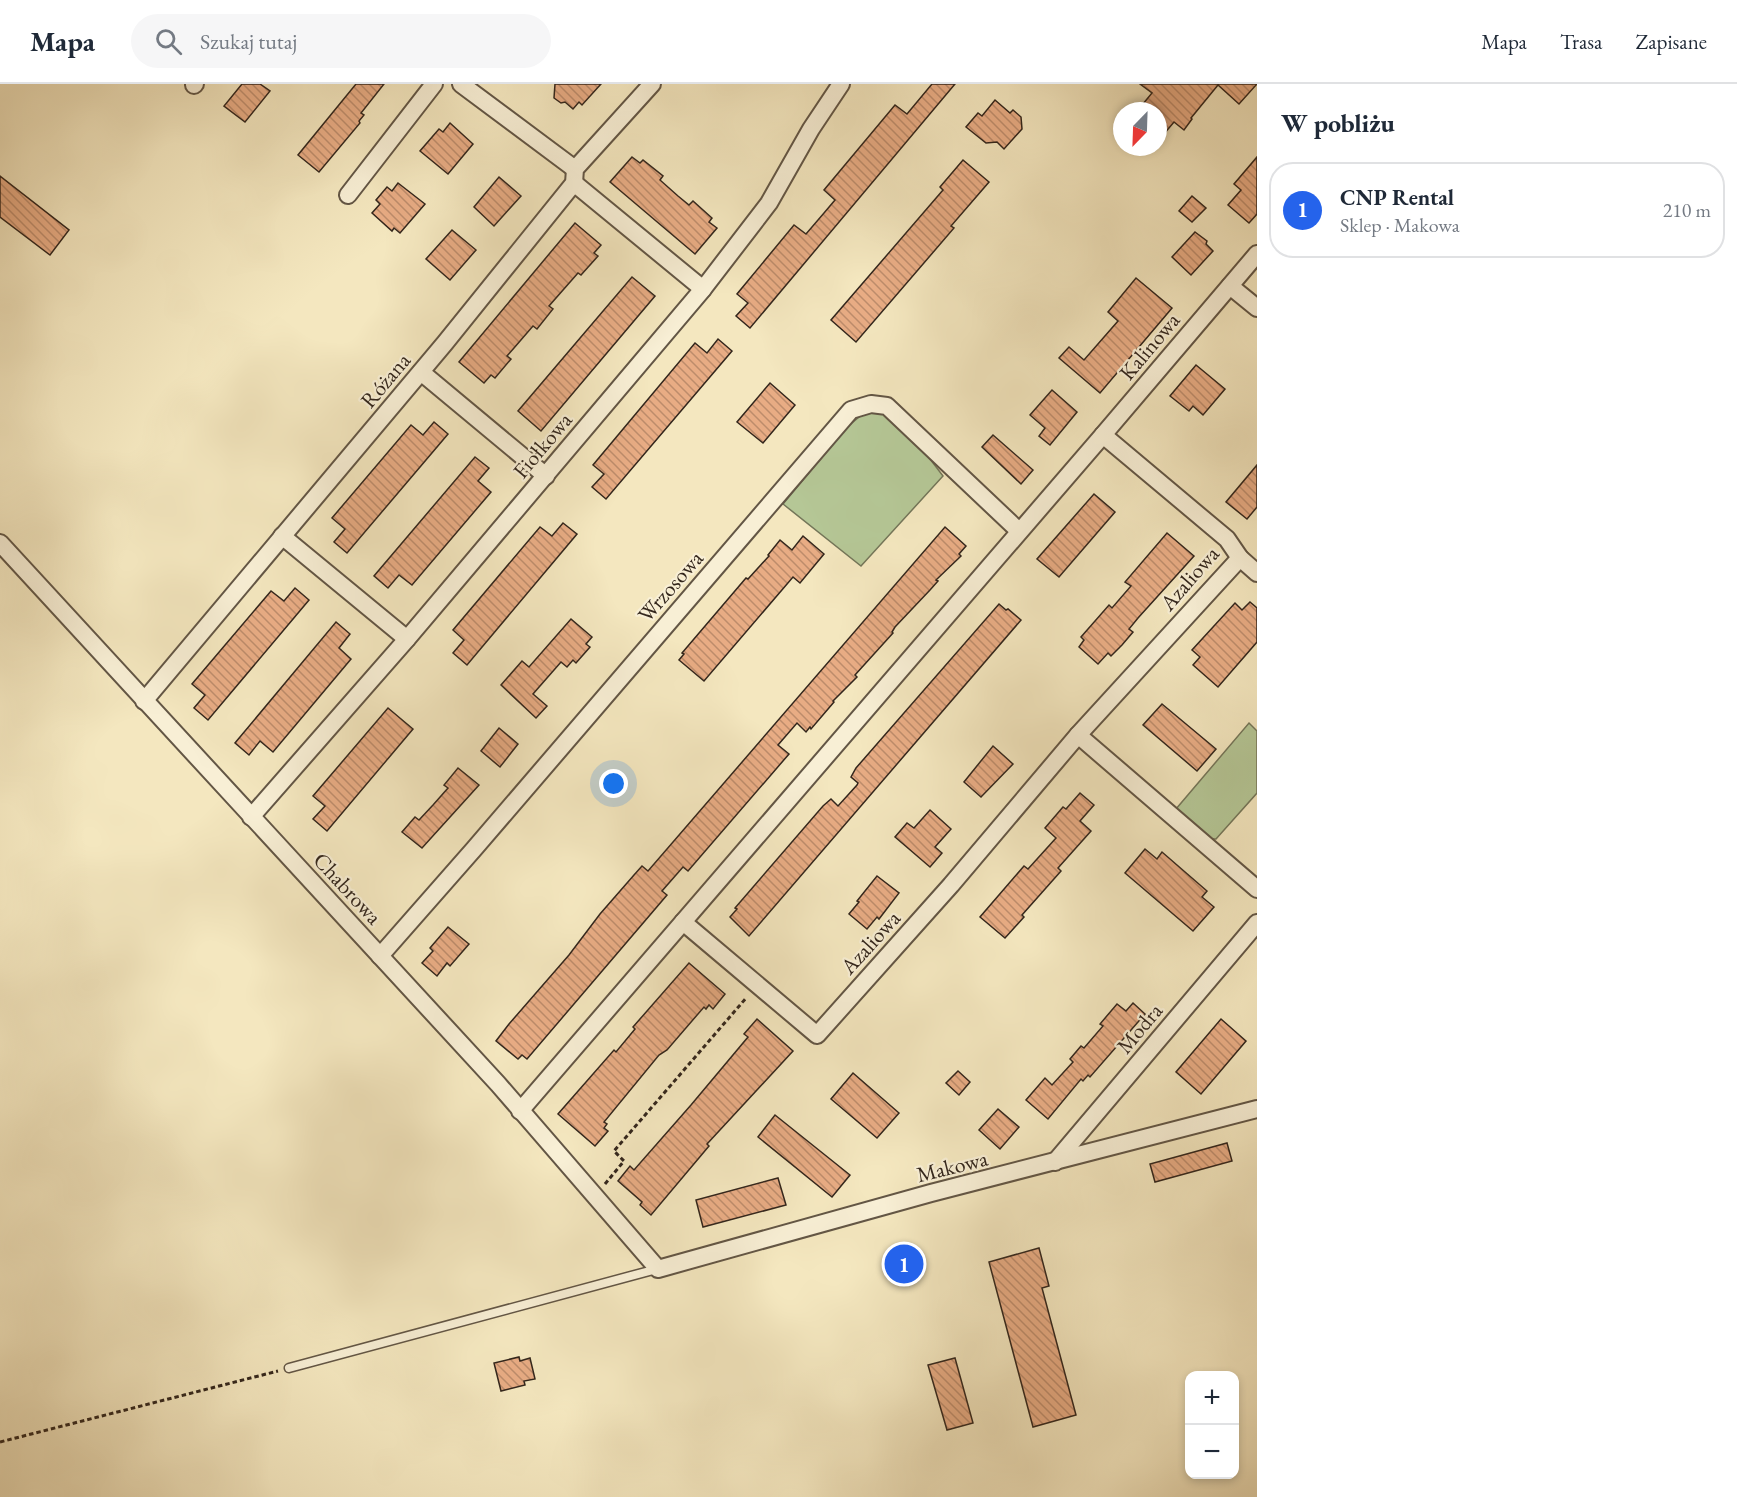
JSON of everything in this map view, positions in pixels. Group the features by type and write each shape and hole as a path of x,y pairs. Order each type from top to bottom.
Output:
{"street":[{"path":"348,195 434,84"},
{"path":"461,84 575,176 703,289"},
{"name":"Różana","path":"144,701 421,372 575,176 652,84"},
{"name":"Fiołkowa","path":"252,817 407,639 703,289 769,203 811,129 841,84"},
{"name":"Kalinowa","path":"1103,435 1257,254"},
{"path":"1230,286 1257,308"},
{"path":"421,372 546,476"},
{"name":"Wrzosowa","path":"380,956 852,410 871,404 887,406 1019,531"},
{"path":"520,1111 1103,435"},
{"name":"Azaliowa","path":"683,922 817,1035 951,885 1078,735 1240,558 1227,539 1103,435"},
{"path":"282,536 407,639"},
{"name":"Chabrowa","path":"0,543 498,1084 658,1269"},
{"path":"1240,558 1257,573"},
{"path":"1078,735 1257,889"},
{"name":"Modra","path":"1055,1162 1257,923"},
{"name":"Makowa","path":"658,1269 920,1197 1257,1109"}],"lane":[{"path":"289,1368 658,1269"}],"path":[{"path":"608,1181 624,1161 614,1152 758,985"},
{"path":"0,1442 289,1368"}],"green space":[{"path":"884,411 911,434 943,476 861,566 783,504 847,427 864,413"},
{"path":"1249,723 1257,731 1257,793 1216,839 1212,839 1176,809"}],"building":[{"path":"242,84 260,84 270,91 245,122 224,106"},
{"path":"356,84 384,84 361,113 364,115 360,123 319,172 298,155"},
{"path":"555,84 601,84 582,105 579,102 573,109 565,102 561,103 554,98"},
{"path":"932,84 955,84 750,328 736,316 748,303 737,294 794,225 806,234 835,200 824,190 895,105 907,114"},
{"path":"1140,84 1257,84 1239,104 1218,85 1184,130 1174,122 1167,130 1167,102 1145,102 1152,93"},
{"path":"995,100 1010,113 1013,110 1021,117 1022,129 1004,149 997,142 986,143 966,127 978,113 982,116"},
{"path":"450,123 473,144 448,174 420,151 439,129 443,132"},
{"path":"632,157 640,163 643,160 663,176 660,180 678,196 689,205 693,201 712,218 709,222 717,228 695,254 610,182"},
{"path":"1257,157 1257,214 1249,223 1228,205 1241,190 1234,184"},
{"path":"963,160 989,182 951,226 954,228 856,342 831,320 943,190 940,187"},
{"path":"0,176 69,230 50,255 0,217"},
{"path":"499,177 521,196 494,226 474,207"},
{"path":"398,183 425,204 400,233 394,228 392,231 372,213 380,204 376,200 387,187 392,191"},
{"path":"1192,196 1206,208 1192,222 1179,211"},
{"path":"575,223 601,245 594,253 598,256 581,275 578,273 549,306 553,309 537,329 533,326 507,356 511,359 495,378 491,375 484,383 459,362"},
{"path":"452,230 476,250 450,280 426,259"},
{"path":"1195,232 1207,241 1206,244 1213,251 1191,275 1172,257"},
{"path":"632,277 655,296 541,431 518,411"},
{"path":"1136,278 1172,308 1100,393 1059,358 1069,347 1084,360 1118,321 1108,312"},
{"path":"718,339 732,351 606,499 592,487 604,474 593,465 695,343 707,353"},
{"path":"1196,365 1225,389 1203,415 1193,406 1189,411 1170,396"},
{"path":"770,383 795,405 763,443 737,422"},
{"path":"1052,390 1077,412 1050,445 1039,436 1045,428 1030,415"},
{"path":"434,422 448,434 347,553 334,542 345,529 332,518 411,425 423,435"},
{"path":"993,435 1033,470 1021,484 982,447"},
{"path":"475,457 489,468 478,481 491,492 412,585 399,575 388,588 374,576"},
{"path":"1257,465 1257,507 1247,519 1226,502"},
{"path":"1094,494 1115,512 1059,577 1037,559"},
{"path":"563,523 577,534 467,665 453,653 464,640 453,630 540,527 552,536"},
{"path":"945,527 966,546 959,554 961,556 936,580 938,581 895,627 893,633 855,675 857,677 833,701 811,729 810,727 806,732 797,723 778,745 789,754 688,871 683,867 662,891 667,895 527,1059 522,1055 518,1059 496,1041 634,875 642,866 648,871"},
{"path":"1167,533 1194,556 1129,629 1133,632 1122,645 1111,656 1108,653 1098,664 1079,647 1084,640 1081,637 1109,605 1112,608 1131,586 1125,582"},
{"path":"803,536 824,554 800,583 793,577 704,681 679,660 684,654 682,653 746,578 748,579 769,556 780,540 792,550"},
{"path":"295,588 309,600 208,720 194,708 205,695 192,684 271,591 284,601"},
{"path":"1250,602 1257,608 1257,642 1218,687 1193,665 1200,657 1192,650 1235,603 1242,610"},
{"path":"999,604 1021,620 749,936 730,917 737,909 735,908 823,806 831,799 838,806 857,785 858,783 851,777 856,768"},
{"path":"571,619 592,637 586,644 590,647 576,663 573,660 567,667 561,662 533,694 547,706 536,718 501,685 522,661 529,667"},
{"path":"336,622 350,634 339,648 351,659 273,752 260,741 249,755 235,743"},
{"path":"1162,704 1216,749 1197,771 1143,725"},
{"path":"388,708 413,729 327,831 313,819 325,806 313,796"},
{"path":"499,728 518,744 500,767 481,751"},
{"path":"993,746 1013,764 981,797 964,782"},
{"path":"458,768 479,785 422,848 402,832 415,817 419,820 448,788 444,785"},
{"path":"1080,793 1094,805 1080,821 1091,831 1058,868 1061,871 1005,938 980,917 1024,866 1028,869 1056,838 1045,828 1063,807 1066,809"},
{"path":"930,810 951,829 935,847 942,853 930,867 895,837 907,823 914,828"},
{"path":"1145,849 1157,859 1162,852 1207,891 1202,897 1214,907 1193,931 1125,873"},
{"path":"877,876 899,893 879,919 877,917 867,929 849,914"},
{"path":"448,927 469,944 450,966 447,963 437,976 422,963 433,951 430,948"},
{"path":"689,963 725,994 713,1009 709,1005 706,1009 704,1007 667,1050 659,1055 604,1122 607,1124 604,1128 608,1131 595,1146 558,1114 614,1050 616,1052 635,1029 633,1027"},
{"path":"1133,1003 1145,1014 1090,1077 1088,1075 1083,1081 1081,1079 1048,1119 1026,1100 1045,1078 1052,1085 1073,1062 1070,1059 1081,1046 1084,1048 1103,1026 1100,1024 1117,1004 1126,1011"},
{"path":"757,1019 793,1051 707,1144 709,1146 651,1215 640,1205 642,1202 618,1181 630,1166 634,1170 691,1105 748,1037 744,1034"},
{"path":"1221,1019 1246,1041 1201,1094 1176,1072"},
{"path":"958,1071 970,1082 959,1095 946,1083"},
{"path":"853,1073 899,1113 877,1138 831,1099"},
{"path":"998,1109 1019,1127 1000,1149 979,1130"},
{"path":"775,1115 850,1175 832,1197 758,1137"},
{"path":"1227,1143 1232,1161 1155,1182 1150,1164"},
{"path":"778,1178 786,1205 703,1227 696,1200"},
{"path":"1039,1248 1049,1286 1042,1288 1076,1415 1033,1427 989,1262"},
{"path":"916,1252 919,1267 901,1272 898,1257"},
{"path":"519,1357 520,1361 530,1358 535,1379 524,1381 525,1385 501,1391 494,1363"},
{"path":"955,1358 973,1423 947,1430 928,1365"}],"place":[{"name":"CNP Rental","path":"904,1264"}]}
